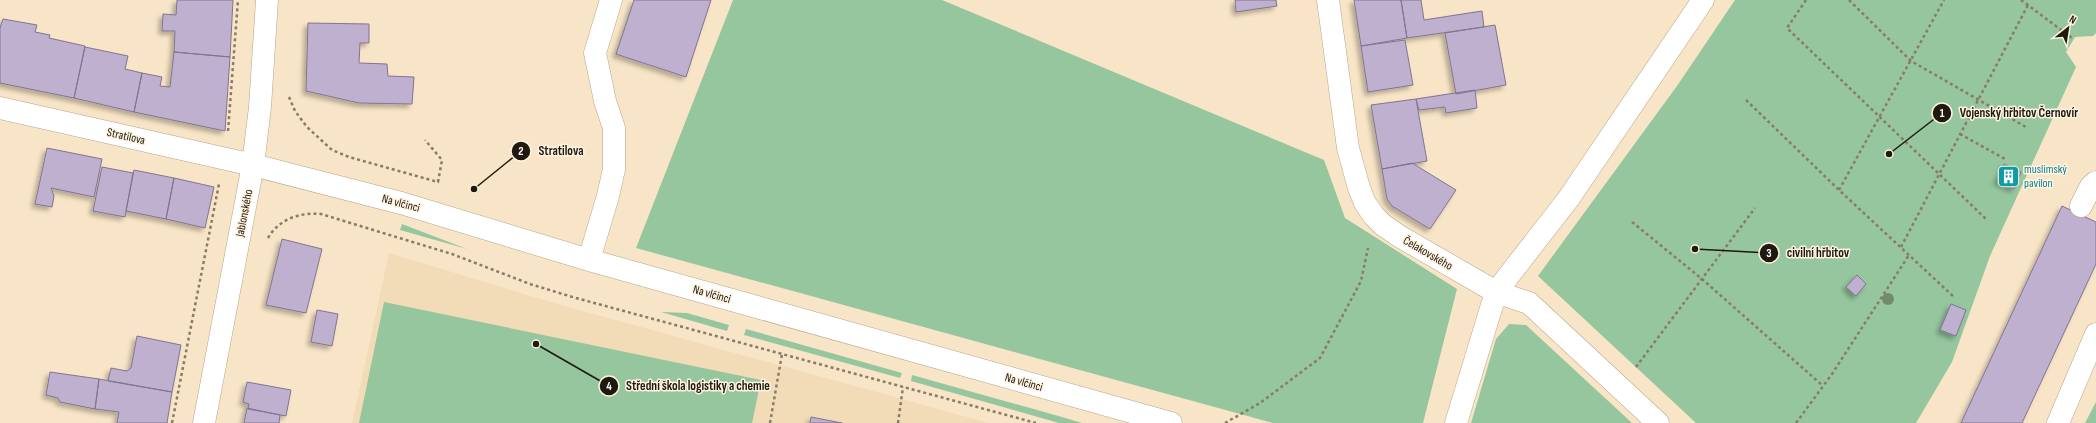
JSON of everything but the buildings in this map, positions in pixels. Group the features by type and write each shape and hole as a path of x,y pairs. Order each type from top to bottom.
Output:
{"street":[{"name":"Jablonského","path":"204,423 253,164 260,107 267,0"},
{"path":"589,260 604,211 614,169 614,128 603,94 595,53 611,0"},
{"name":"Čelakovského","path":"1328,0 1350,155 1359,188 1374,216 1383,225 1399,236 1496,292 1529,303 1658,423"},
{"path":"1456,423 1496,292 1569,198 1703,0"},
{"name":"Stratilova","path":"0,108 253,164"},
{"name":"Na vlčinci","path":"253,164 429,211 589,260 1163,422"},
{"path":"2081,206 2091,186 2096,182"},
{"path":"2058,423 2096,334"}],"path":[{"path":"227,138 238,0"},
{"path":"1806,0 1787,28 1879,118 1986,219"},
{"path":"1849,0 1911,61 2026,127"},
{"path":"1839,190 1944,0"},
{"path":"2021,0 2072,38"},
{"path":"1901,247 1960,134 1977,98 2028,5"},
{"path":"286,89 295,111 307,127 332,150 349,157 438,182 442,160 425,140"},
{"path":"1746,100 1839,190 1954,296"},
{"path":"1960,134 2005,159"},
{"path":"172,423 220,180"},
{"path":"1620,388 1755,208"},
{"path":"266,242 272,232 291,218 301,214 321,214 452,254 530,284 1036,423"},
{"path":"1225,423 1260,403 1320,358 1361,281 1374,216"},
{"path":"1632,222 1702,279 1822,385"},
{"path":"1796,423 1822,385 1832,374 1910,255"},
{"path":"770,423 782,354"},
{"path":"898,423 903,387"}],"shaded area":[{"path":"389,253 558,304 989,423 352,423"}],"green space":[{"path":"733,0 942,0 1324,160 1345,218 1457,289 1423,423 1273,423 636,248"},
{"path":"1735,0 2096,0 2096,33 2093,36 2075,37 2066,52 2076,67 1990,256 1952,362 1916,423 1696,423 1538,276 1677,86"},
{"path":"402,224 467,249 400,230"},
{"path":"384,302 761,380 752,423 359,423"},
{"path":"661,312 687,313 729,325 727,331"},
{"path":"1509,324 1526,325 1632,423 1471,423 1496,339"},
{"path":"746,329 902,373 900,378 744,335"},
{"path":"912,375 1082,423 1059,423 911,381"},
{"path":"2096,402 2096,423 2085,423"}],"place":[{"name":"Vojenský hřbitov Černovír","path":"1889,154"},
{"name":"muslimský pavilon","path":"2009,176"},
{"name":"Stratilova","path":"474,189"},
{"name":"civilní hřbitov","path":"1695,249"},
{"name":"Střední škola logistiky a chemie","path":"536,344"}]}
